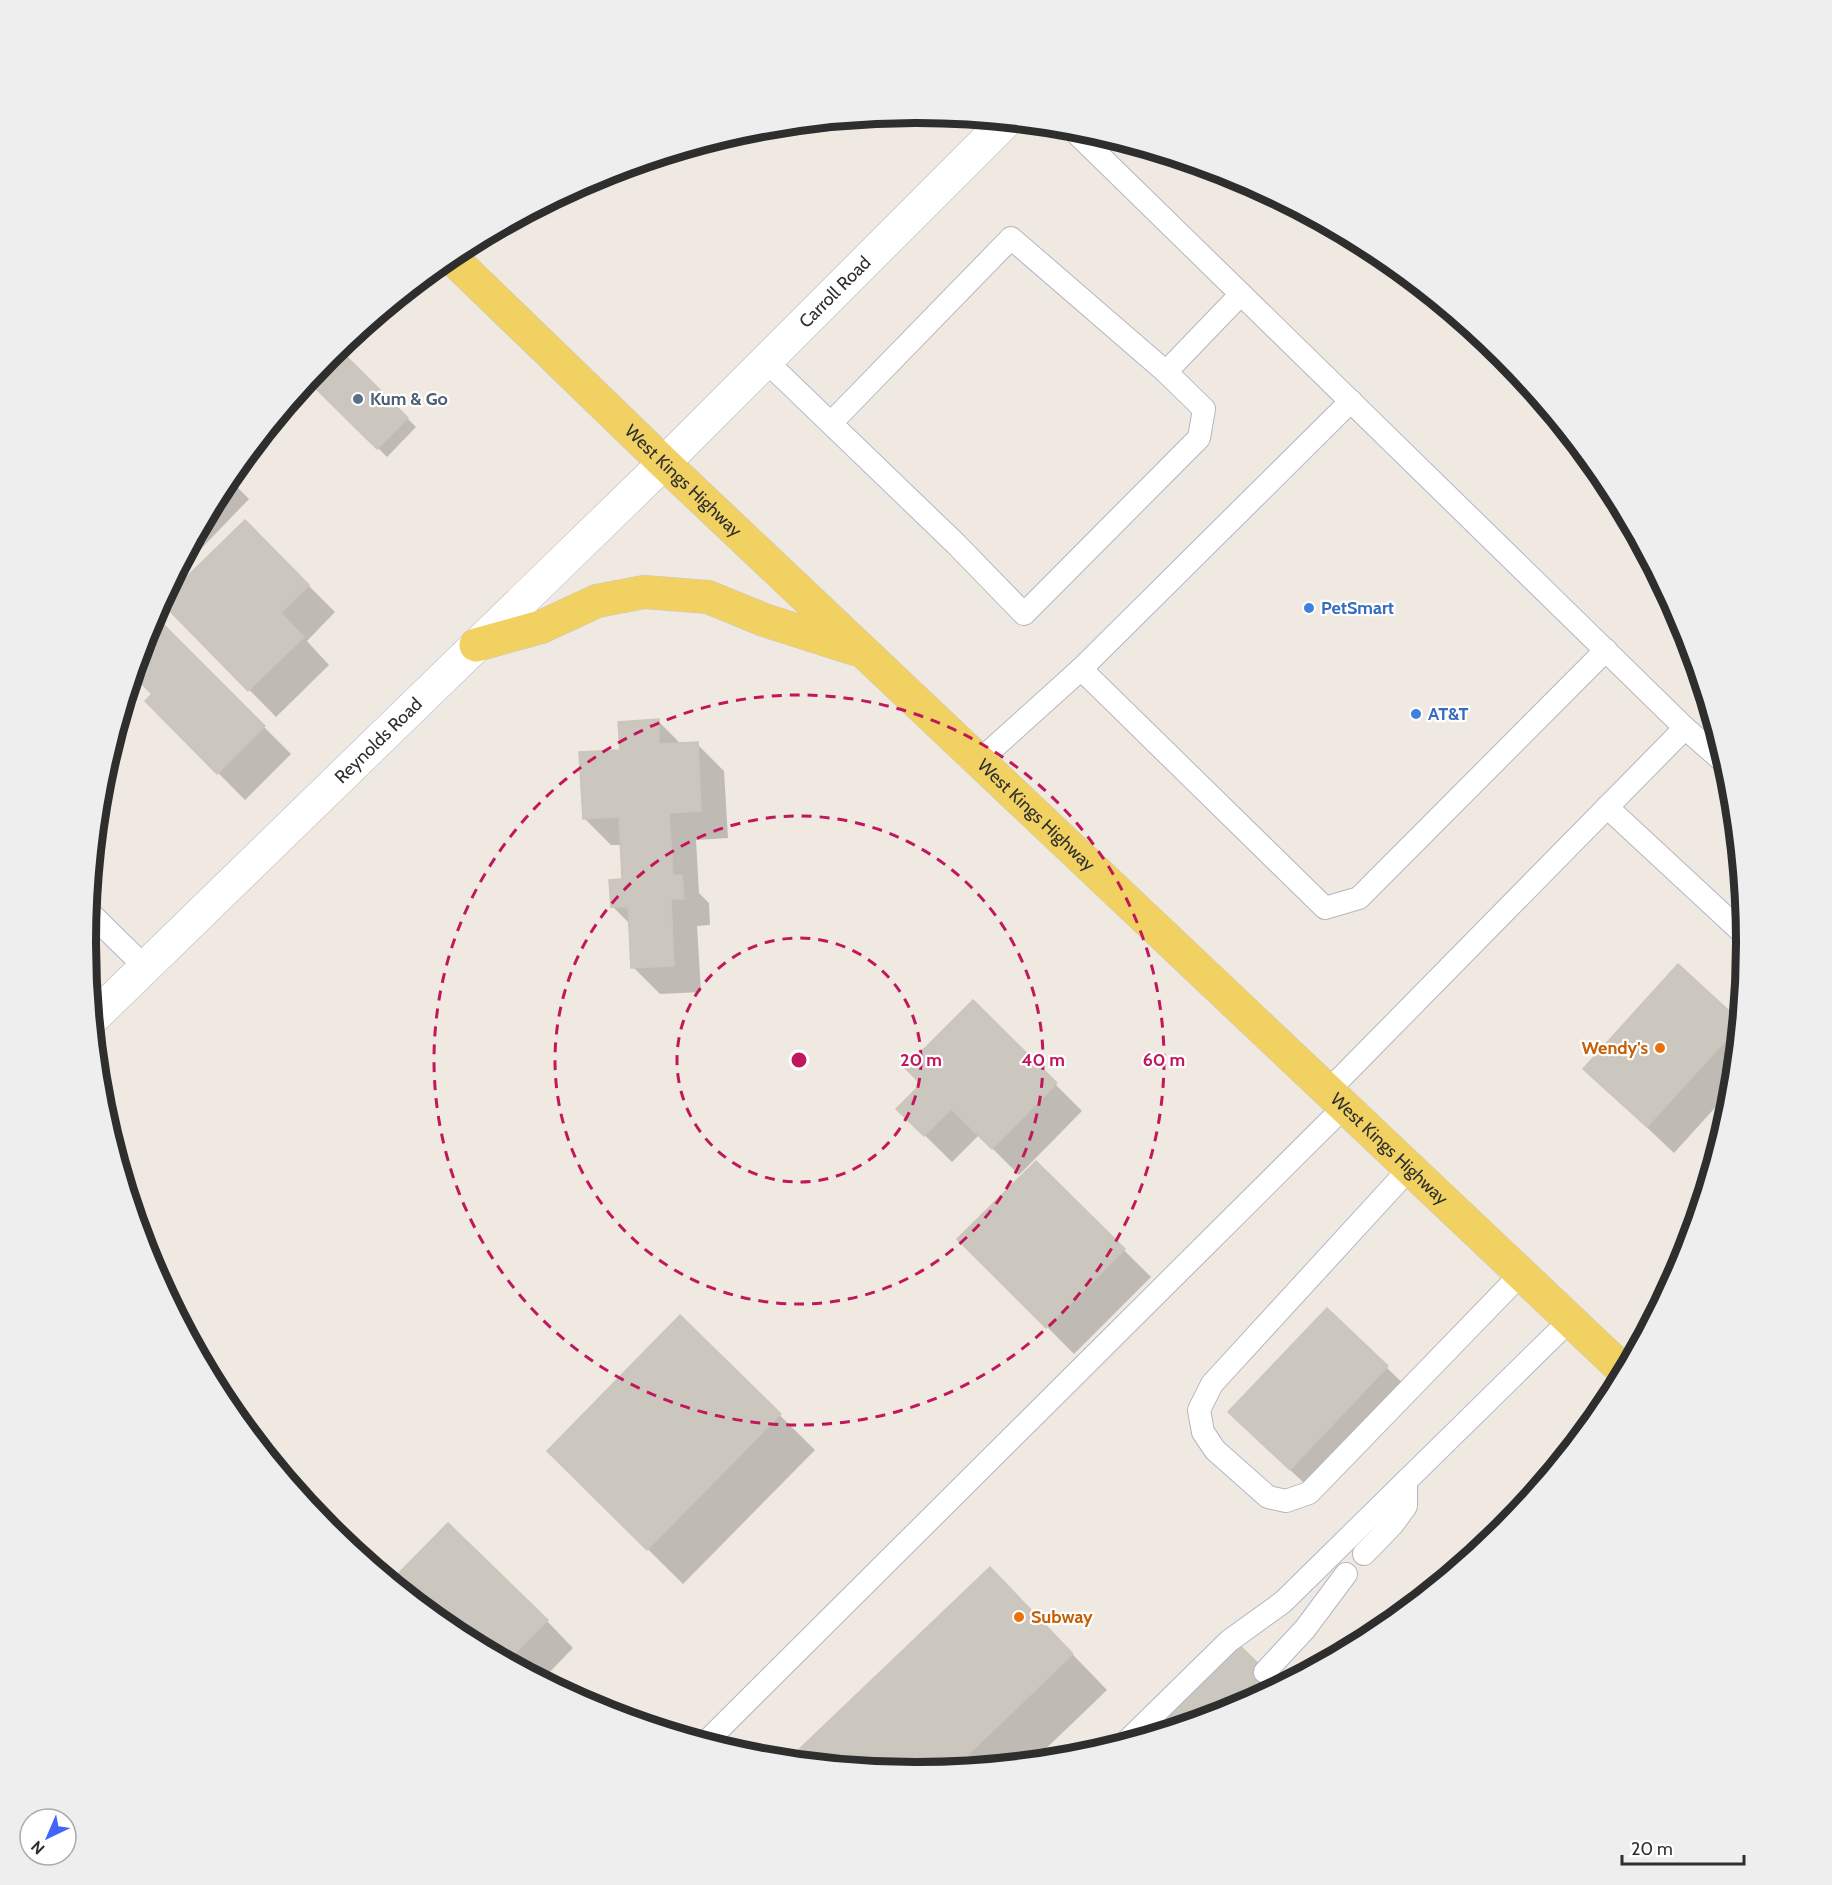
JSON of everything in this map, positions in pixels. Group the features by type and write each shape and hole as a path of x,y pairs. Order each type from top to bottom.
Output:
{"main road":[{"name":"West Kings Highway","path":"458,263 664,463 1618,1366"},
{"path":"476,645 541,627 597,601 644,592 708,597 764,620 864,652"}],"street":[{"name":"Carroll Road","path":"664,463 1000,127"},
{"name":"Reynolds Road","path":"99,1012 664,463"}],"lane":[{"path":"1083,140 1685,728 1713,753"},
{"path":"766,360 831,423 956,544 1024,614 1200,438 1204,409 1166,372 1011,238 831,423"},
{"path":"1166,372 1241,294"},
{"path":"979,761 1081,669 1351,401"},
{"path":"1081,669 1325,908 1359,898 1606,650"},
{"path":"712,1737 1336,1099 1607,807 1685,728"},
{"path":"1607,807 1735,926"},
{"path":"97,921 145,967"},
{"path":"1410,1168 1212,1384 1200,1410 1203,1432 1215,1450 1268,1497 1286,1501 1309,1493 1521,1274"},
{"path":"1136,1733 1229,1641 1283,1602 1570,1320"},
{"path":"1364,1554 1393,1524 1406,1506 1406,1481"},
{"path":"1265,1672 1305,1629 1346,1574"}],"building":[{"name":"Kum & Go","path":"345,355 408,418 377,449 314,387"},
{"path":"245,520 309,585 281,613 304,637 248,691 168,609 179,585"},
{"path":"161,622 265,726 217,774 145,701 152,694 139,681"},
{"path":"659,719 659,744 698,742 701,811 669,813 673,875 682,875 684,899 671,899 674,966 631,968 628,907 611,907 609,880 622,879 619,817 583,819 579,752 620,750 618,722"},
{"name":"Wendy's","path":"1678,964 1732,1014 1730,1035 1647,1127 1583,1069"},
{"path":"973,1000 1057,1083 992,1149 951,1109 924,1136 896,1109 921,1084 905,1068"},
{"path":"1036,1161 1125,1249 1046,1328 957,1239"},
{"path":"1327,1308 1388,1366 1290,1470 1228,1412"},
{"path":"680,1315 781,1414 647,1550 547,1451"},
{"path":"448,1523 548,1620 512,1656 460,1624 396,1576"},
{"path":"990,1567 1073,1654 961,1761 862,1761 795,1753"},
{"path":"1233,1639 1275,1680 1230,1700 1144,1730"}],"place":[{"name":"Kum & Go","path":"358,399"},
{"name":"PetSmart","path":"1309,608"},
{"name":"AT&T","path":"1416,714"},
{"name":"Wendy's","path":"1660,1048"},
{"name":"Subway","path":"1019,1617"}]}
